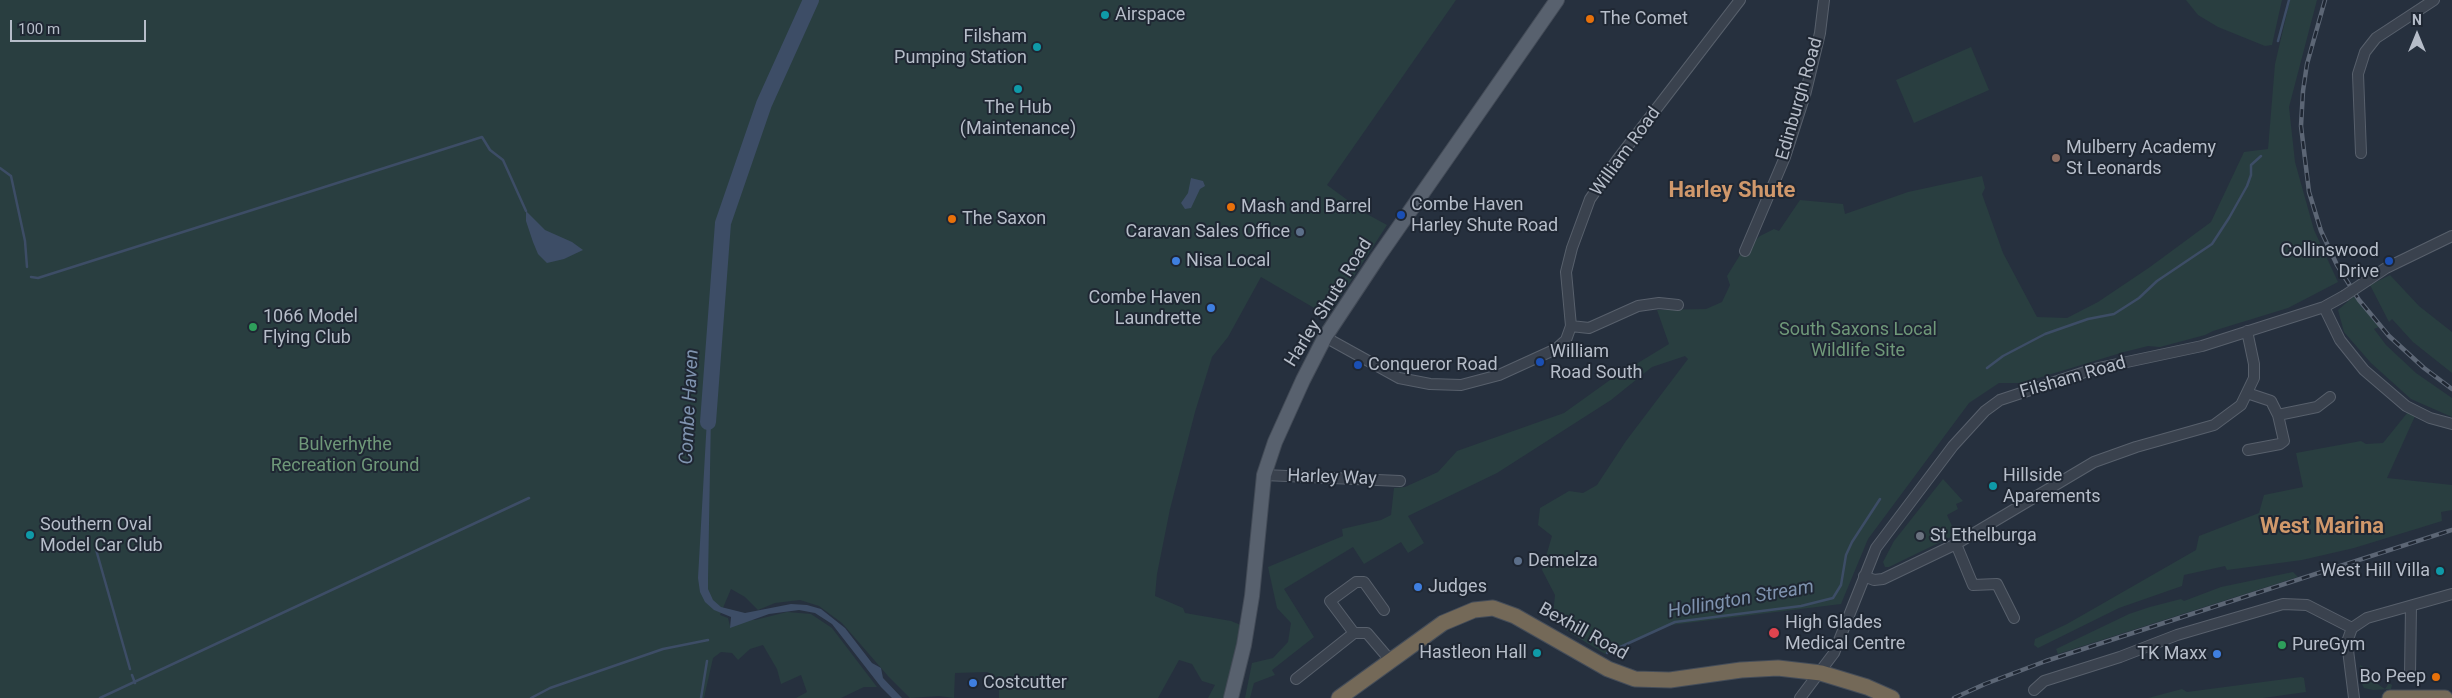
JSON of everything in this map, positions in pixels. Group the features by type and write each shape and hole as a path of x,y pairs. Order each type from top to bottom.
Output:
{"highway":[{"name":"Bexhill Road","path":"1339,698 1443,623 1474,610 1493,608 1521,619 1608,669 1635,679 1670,680 1760,669 1821,673 1867,687 1892,698"},
{"path":"2390,698 2446,698"}],"main road":[{"name":"Harley Shute Road","path":"1231,698 1244,645 1252,596 1264,476 1275,442 1303,380 1325,337 1384,248 1557,0"}],"street":[{"name":"William Road","path":"1571,326 1566,272 1572,248 1590,199 1617,160 1740,0"},
{"name":"Edinburgh Road","path":"1745,251 1785,157 1805,95 1820,33 1824,0"},
{"path":"2361,153 2358,74 2364,52 2376,38 2434,0"},
{"path":"2448,238 2452,248"},
{"name":"Filsham Road","path":"1800,698 1821,673 1834,653 1876,548 1953,446 1985,411 2000,400 2094,369 2202,346 2324,307 2386,268 2448,238"},
{"path":"1325,337 1400,378 1430,384 1462,385 1499,374 1556,349 1566,340 1571,326 1590,328 1638,306 1659,303 1678,305"},
{"path":"2324,307 2340,340 2364,370 2406,406 2430,418 2452,424"},
{"path":"1864,576 1874,580 1883,579 1956,544 2094,462 2136,447 2214,425 2241,405 2254,378 2254,364 2246,331"},
{"path":"2247,393 2271,402 2278,415 2284,441 2280,444 2248,450"},
{"path":"2278,415 2317,407 2330,397"},
{"name":"Harley Way","path":"1264,476 1400,481"},
{"path":"1956,544 1973,585 1997,584 2014,618"},
{"path":"1354,633 1330,601 1356,582 1364,582 1384,610"},
{"path":"2354,698 2347,642 2352,628 2367,618 2452,594"},
{"path":"2034,690 2044,681 2120,657 2178,635 2283,604 2307,605 2352,628"},
{"path":"2410,675 2411,606"},
{"path":"1296,679 1354,633 1367,633 1390,660"}],"green space":[{"name":"Bulverhythe Recreation Ground","path":"0,0 1456,0 1327,185 1365,213 1387,225 1328,316 1261,277 1228,337 1212,357 1195,412 1170,509 1157,574 1155,596 1183,608 1185,613 1231,621 1243,626 1229,698 1208,698 1215,685 1202,681 1192,664 1179,660 1158,698 999,698 999,684 988,672 955,673 954,698 939,696 910,698 888,676 842,623 819,606 800,600 775,603 758,610 745,597 731,589 720,615 728,618 730,626 742,620 755,620 787,612 811,614 832,628 877,687 864,687 841,698 796,698 807,692 801,675 781,684 777,669 763,645 750,649 738,660 732,653 721,652 713,658 704,698 0,698"},
{"path":"2186,0 2282,0 2272,45 2265,46 2218,27 2198,15"},
{"name":"South Saxons Local Wildlife Site","path":"2290,0 2317,0 2289,107 2295,162 2314,230 2338,282 2288,308 2205,335 2160,347 2148,346 2124,352 2022,383 1999,383 1969,403 1868,539 1841,604 1671,625 1605,654 1564,629 1565,618 1553,615 1555,595 1542,570 1552,536 1538,525 1540,508 1569,491 1583,493 1597,485 1626,441 1688,359 1685,356 1652,367 1611,400 1497,473 1408,516 1424,543 1408,553 1401,542 1364,564 1353,547 1284,589 1314,637 1272,670 1275,675 1254,683 1250,698 1245,698 1252,663 1273,658 1288,642 1291,623 1277,608 1268,567 1343,536 1342,529 1381,520 1391,515 1394,488 1405,487 1438,472 1457,451 1564,413 1610,380 1669,344 1657,310 1706,309 1722,302 1730,285 1727,276 1740,255 1760,236 1774,229 1779,231 1800,200 1843,204 1845,214 1908,192 1982,176 1985,188 1982,194 2003,253 2037,317 2067,318 2098,302 2211,222 2244,152 2268,149 2275,64"},
{"path":"1971,47 1989,90 1914,123 1896,80"},
{"path":"2390,275 2419,306 2452,332 2452,373 2413,342 2392,319 2389,322 2370,285"},
{"path":"2354,296 2379,327 2374,329 2386,345 2416,373 2452,398 2452,417 2411,399 2371,363 2344,332 2338,310"},
{"path":"2408,412 2415,416 2387,478 2452,485 2452,510 2441,512 2442,521 2354,548 2302,560 2227,570 2225,566 2184,575 2182,586 2119,608 2038,648 2034,645 2035,639 2067,624 2196,550 2199,536 2259,513 2264,495 2303,487 2296,453 2361,441 2366,444 2383,443"},
{"path":"1943,479 1963,501 1956,504 1958,509 1947,515 1952,526 1955,526 1959,533 1889,567 1885,567 1883,562 1894,541"},
{"path":"2293,572 2298,577 2058,654 2056,649 2129,614 2150,607 2181,599 2184,601 2221,587"},
{"path":"2360,665 2365,668 2361,673 2385,689 2389,683 2392,685 2391,689 2373,690 2364,688 2361,682"},
{"path":"2304,678 2306,692 2263,698 2148,698 2182,689 2187,692"}],"water":[{"path":"1191,178 1203,181 1205,186 1200,189 1191,208 1185,209 1181,203 1188,193"},
{"path":"526,211 545,230 572,242 583,250 564,259 547,263 538,254 533,242 526,221"},
{"path":"708,401 711,414 708,589 713,600 721,607 745,613 791,604 807,605 821,609 845,628 872,663 881,668 883,678 902,698 892,698 881,687 832,624 815,613 799,610 769,614 730,628 731,617 714,610 705,602 700,592 698,578"}],"waterway":[{"name":"Combe Haven","path":"708,422 723,223 764,104 811,0"},
{"name":"Hollington Stream","path":"2278,41 2289,0"},
{"path":"31,277 38,278 482,137 490,150 503,160 526,211"},
{"name":"Hollington Stream","path":"1987,368 2003,356 2045,334 2088,319 2114,314 2139,298 2157,281 2212,244 2247,186 2251,175 2251,165 2261,156"},
{"path":"0,168 11,176 25,241 27,267"},
{"path":"100,698 529,498"},
{"name":"Hollington Stream","path":"1607,653 1675,622 1801,606 1833,598 1841,585 1846,555 1852,542 1880,499"},
{"path":"95,546 130,669"},
{"path":"531,698 550,688 663,649 708,640"},
{"path":"701,698 707,661"},
{"path":"132,675 135,683"}],"railway":[{"path":"2325,0 2307,64 2301,126 2309,192 2321,231 2337,265 2359,300 2389,336 2424,368 2452,389"},
{"path":"1954,698 2046,661 2452,530"}],"place":[{"name":"Airspace","path":"1105,15"},
{"name":"The Comet","path":"1590,19"},
{"name":"Filsham Pumping Station","path":"1037,47"},
{"name":"The Hub (Maintenance)","path":"1018,89"},
{"name":"Mulberry Academy St Leonards","path":"2056,158"},
{"name":"Mash and Barrel","path":"1231,207"},
{"name":"Combe Haven Harley Shute Road","path":"1401,215"},
{"name":"The Saxon","path":"952,219"},
{"name":"Caravan Sales Office","path":"1300,232"},
{"name":"Nisa Local","path":"1176,261"},
{"name":"Collinswood Drive","path":"2389,261"},
{"name":"Combe Haven Laundrette","path":"1211,308"},
{"name":"1066 Model Flying Club","path":"253,327"},
{"name":"William Road South","path":"1540,362"},
{"name":"Conqueror Road","path":"1358,365"},
{"name":"Hillside Aparements","path":"1993,486"},
{"name":"Southern Oval Model Car Club","path":"30,535"},
{"name":"St Ethelburga","path":"1920,536"},
{"name":"Demelza","path":"1518,561"},
{"name":"West Hill Villa","path":"2440,571"},
{"name":"Judges","path":"1418,587"},
{"name":"High Glades Medical Centre","path":"1774,633"},
{"name":"PureGym","path":"2282,645"},
{"name":"Hastleon Hall","path":"1537,653"},
{"name":"TK Maxx","path":"2217,654"},
{"name":"Bo Peep","path":"2436,677"},
{"name":"Costcutter","path":"973,683"}],"district":[{"name":"Harley Shute","path":"1732,191"},
{"name":"West Marina","path":"2322,527"}]}
